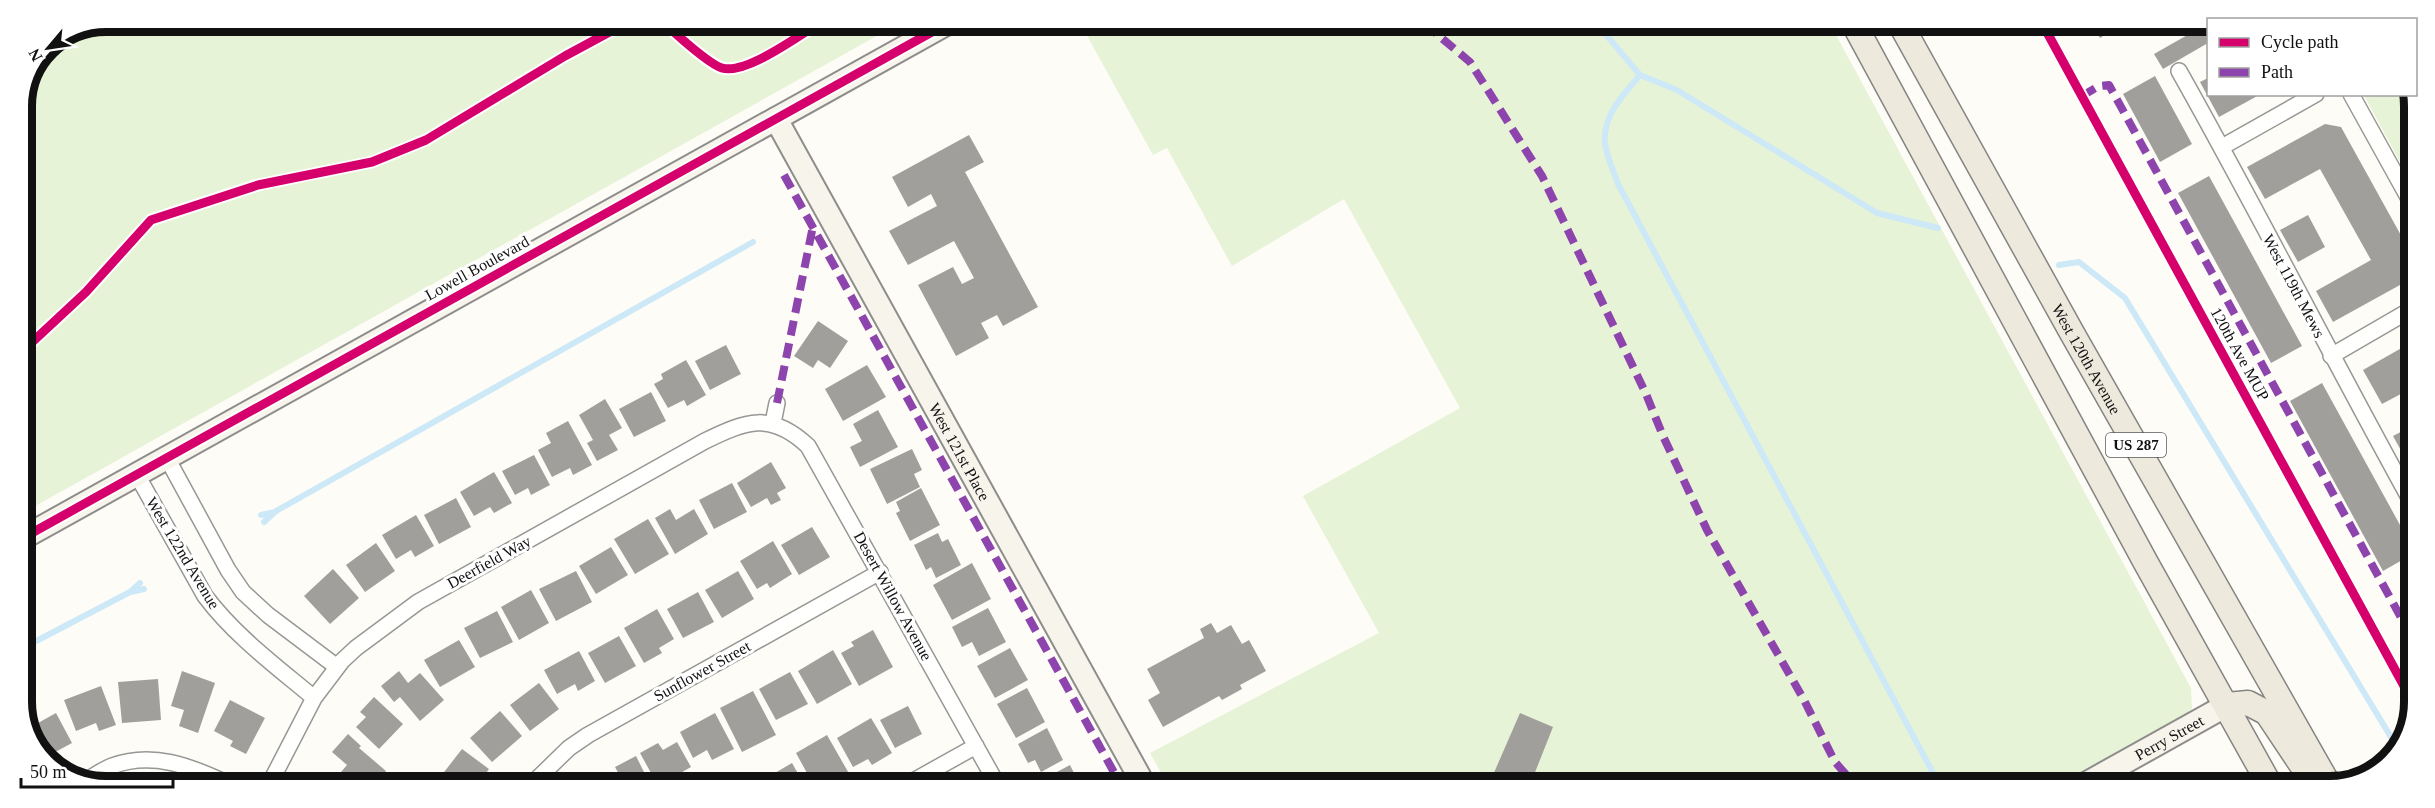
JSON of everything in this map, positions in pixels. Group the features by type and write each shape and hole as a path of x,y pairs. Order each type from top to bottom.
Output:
{"main road":[{"name":"Lowell Boulevard","path":"32,533 934,31"},
{"name":"US 287","path":"1858,31 2146,563 2265,776"},
{"name":"West 120th Avenue","path":"1904,31 2072,333 2324,776"},
{"name":"West 121st Place","path":"776,118 1139,776"},
{"path":"2227,705 2248,702 2268,713 2295,757 2310,776"},
{"name":"Perry Street","path":"2098,776 2227,705"}],"street":[{"name":"West 119th Mews","path":"2179,71 2404,488"},
{"path":"2222,147 2312,96"},
{"path":"2352,96 2403,188"},
{"path":"2331,356 2403,314"},
{"path":"773,423 777,403"},
{"name":"Deerfield Way","path":"274,776 314,698 337,668 356,648 428,596 705,441 736,426 762,422 773,423"},
{"name":"Desert Willow Avenue","path":"773,423 796,435 808,446 993,776"},
{"name":"West 122nd Avenue","path":"167,458 228,570 243,592 268,615 337,668"},
{"name":"West 122nd Avenue","path":"137,475 204,596 248,643 314,698"},
{"name":"Sunflower Street","path":"540,776 569,748 588,735 880,572"},
{"path":"922,776 976,746"},
{"path":"95,776 111,766 150,758 177,763 209,776"}],"green space":[{"path":"106,31 886,31 32,508 31,106 37,77 44,65 53,53 77,37"},
{"path":"1084,31 1834,31 2191,688 2192,709 2175,723 2074,776 1163,776 1150,753 1379,633 1303,496 1460,408 1344,199 1232,266 1167,148 1153,155"},
{"path":"2402,96 2403,168 2365,97"}],"building":[{"path":"2096,31 2111,31 2100,38"},
{"path":"2194,31 2207,31 2207,44 2163,69 2154,54"},
{"path":"2155,76 2192,144 2160,162 2123,94"},
{"path":"2207,78 2207,95 2200,82"},
{"path":"2208,96 2257,96 2219,117"},
{"path":"2325,124 2341,127 2403,239 2403,283 2333,322 2316,291 2371,260 2320,169 2265,199 2247,167"},
{"path":"969,135 984,162 965,172 1038,307 1003,326 997,315 981,323 989,338 956,356 918,285 953,267 962,284 974,278 954,241 908,265 889,231 937,206 931,194 908,207 892,177"},
{"path":"2209,176 2302,346 2271,363 2178,193"},
{"path":"2308,215 2325,247 2298,262 2280,230"},
{"path":"818,321 848,341 830,368 818,360 813,368 794,356"},
{"path":"726,345 741,374 710,390 695,361"},
{"path":"2403,347 2403,393 2382,404 2363,370"},
{"path":"686,360 706,395 687,406 684,400 668,408 654,384 663,379 661,374"},
{"path":"867,365 886,397 843,421 825,389"},
{"path":"2322,383 2404,532 2404,559 2383,571 2290,401"},
{"path":"651,392 666,421 634,437 619,409"},
{"path":"605,399 622,428 609,435 618,450 597,461 587,443 593,440 579,415"},
{"path":"878,410 898,447 860,467 850,447 862,441 853,424"},
{"path":"568,421 592,465 573,475 570,468 552,477 538,450 551,443 546,433"},
{"path":"2404,430 2404,455 2393,436"},
{"path":"912,449 922,470 914,474 920,487 887,504 870,469"},
{"path":"534,455 550,485 531,495 528,488 515,495 502,471"},
{"path":"771,462 786,488 777,493 781,500 771,505 767,498 751,507 737,483"},
{"path":"494,472 512,503 494,513 490,507 474,516 460,492"},
{"path":"732,483 747,512 714,529 699,500"},
{"path":"921,488 940,525 910,541 896,513 900,511 896,502"},
{"path":"456,498 471,527 439,544 424,515"},
{"path":"670,509 676,520 694,509 708,534 675,554 655,518"},
{"path":"416,515 434,546 415,557 411,550 396,559 382,535"},
{"path":"648,519 669,554 635,574 614,539"},
{"path":"812,527 830,557 799,575 781,545"},
{"path":"938,533 942,542 948,539 961,565 936,578 931,567 926,570 914,545"},
{"path":"773,541 792,574 770,588 767,583 757,589 740,561"},
{"path":"376,543 395,571 365,592 346,565"},
{"path":"611,547 628,575 596,594 579,566"},
{"path":"972,563 991,599 952,620 933,585"},
{"path":"333,569 359,598 330,624 304,596"},
{"path":"576,571 592,602 556,621 539,589"},
{"path":"738,571 754,599 722,618 705,590"},
{"path":"531,590 549,623 519,640 501,607"},
{"path":"698,592 714,622 683,638 667,609"},
{"path":"988,608 1006,642 979,656 972,642 962,647 952,627"},
{"path":"657,609 674,639 659,648 662,653 644,663 624,628"},
{"path":"497,611 513,642 480,658 464,628"},
{"path":"1211,623 1217,633 1231,625 1242,644 1249,640 1266,671 1240,685 1242,689 1222,700 1219,696 1163,727 1148,700 1160,693 1147,669 1204,638 1200,629"},
{"path":"873,630 893,667 859,686 841,653 854,646 851,642"},
{"path":"619,636 636,666 605,683 588,653"},
{"path":"459,640 475,667 440,687 424,660"},
{"path":"1010,648 1028,680 995,698 977,666"},
{"path":"833,650 852,684 817,704 798,671"},
{"path":"579,651 595,681 578,691 575,684 557,694 544,670"},
{"path":"182,671 215,683 198,733 179,726 184,710 171,706"},
{"path":"399,671 408,683 420,673 444,700 420,721 400,697 394,702 381,686"},
{"path":"790,672 808,704 776,720 759,689"},
{"path":"158,679 161,720 122,723 118,682"},
{"path":"539,683 559,709 530,731 510,705"},
{"path":"101,686 116,725 99,731 96,723 76,731 64,700"},
{"path":"1027,688 1045,722 1016,738 997,704"},
{"path":"753,691 776,735 742,752 720,708"},
{"path":"374,697 403,724 379,749 356,727 366,717 360,712"},
{"path":"230,700 265,718 246,754 230,746 233,741 214,731"},
{"path":"908,706 922,734 895,748 880,720"},
{"path":"500,711 522,736 492,762 470,738"},
{"path":"56,713 72,743 52,753 44,743 35,725"},
{"path":"715,713 734,749 712,760 707,750 693,758 680,732"},
{"path":"1520,713 1553,727 1534,776 1493,775"},
{"path":"871,718 892,753 872,765 868,759 853,767 837,738"},
{"path":"1047,728 1063,760 1041,772 1035,760 1028,763 1018,744"},
{"path":"348,734 361,746 359,748 386,771 382,776 346,776 341,772 347,765 332,752"},
{"path":"827,735 850,776 809,776 796,753"},
{"path":"677,742 691,767 675,776 653,776 640,753 658,743 663,750"},
{"path":"462,749 489,769 484,776 441,776"},
{"path":"636,756 646,776 620,776 615,767"},
{"path":"792,763 799,776 770,776"},
{"path":"1070,765 1076,776 1049,776"}],"waterway":[{"path":"1603,31 1640,75 1677,90 1877,213 1938,228"},
{"path":"1640,75 1615,106 1607,124 1605,144 1618,184 1935,776"},
{"path":"264,522 276,511 753,242"},
{"path":"2059,265 2079,262 2125,298 2393,740"},
{"path":"261,515 275,512"},
{"path":"32,643 130,592 140,583"},
{"path":"131,592 144,589"}],"marked path":[{"path":"1433,31 1470,62 1542,176 1646,394 1707,530 1803,698 1835,762 1847,776"},
{"path":"2082,96 2099,86 2109,85 2404,623"},
{"path":"784,175 1116,776"},
{"path":"777,403 813,226"}],"cycle path":[{"path":"31,343 86,292 151,220 258,185 372,162 426,140 565,56 611,31"},
{"path":"674,31 709,61 722,68 732,69 745,66 773,53 807,31"},
{"path":"32,533 934,31"},
{"name":"120th Ave MUP","path":"2046,31 2404,686"}]}
